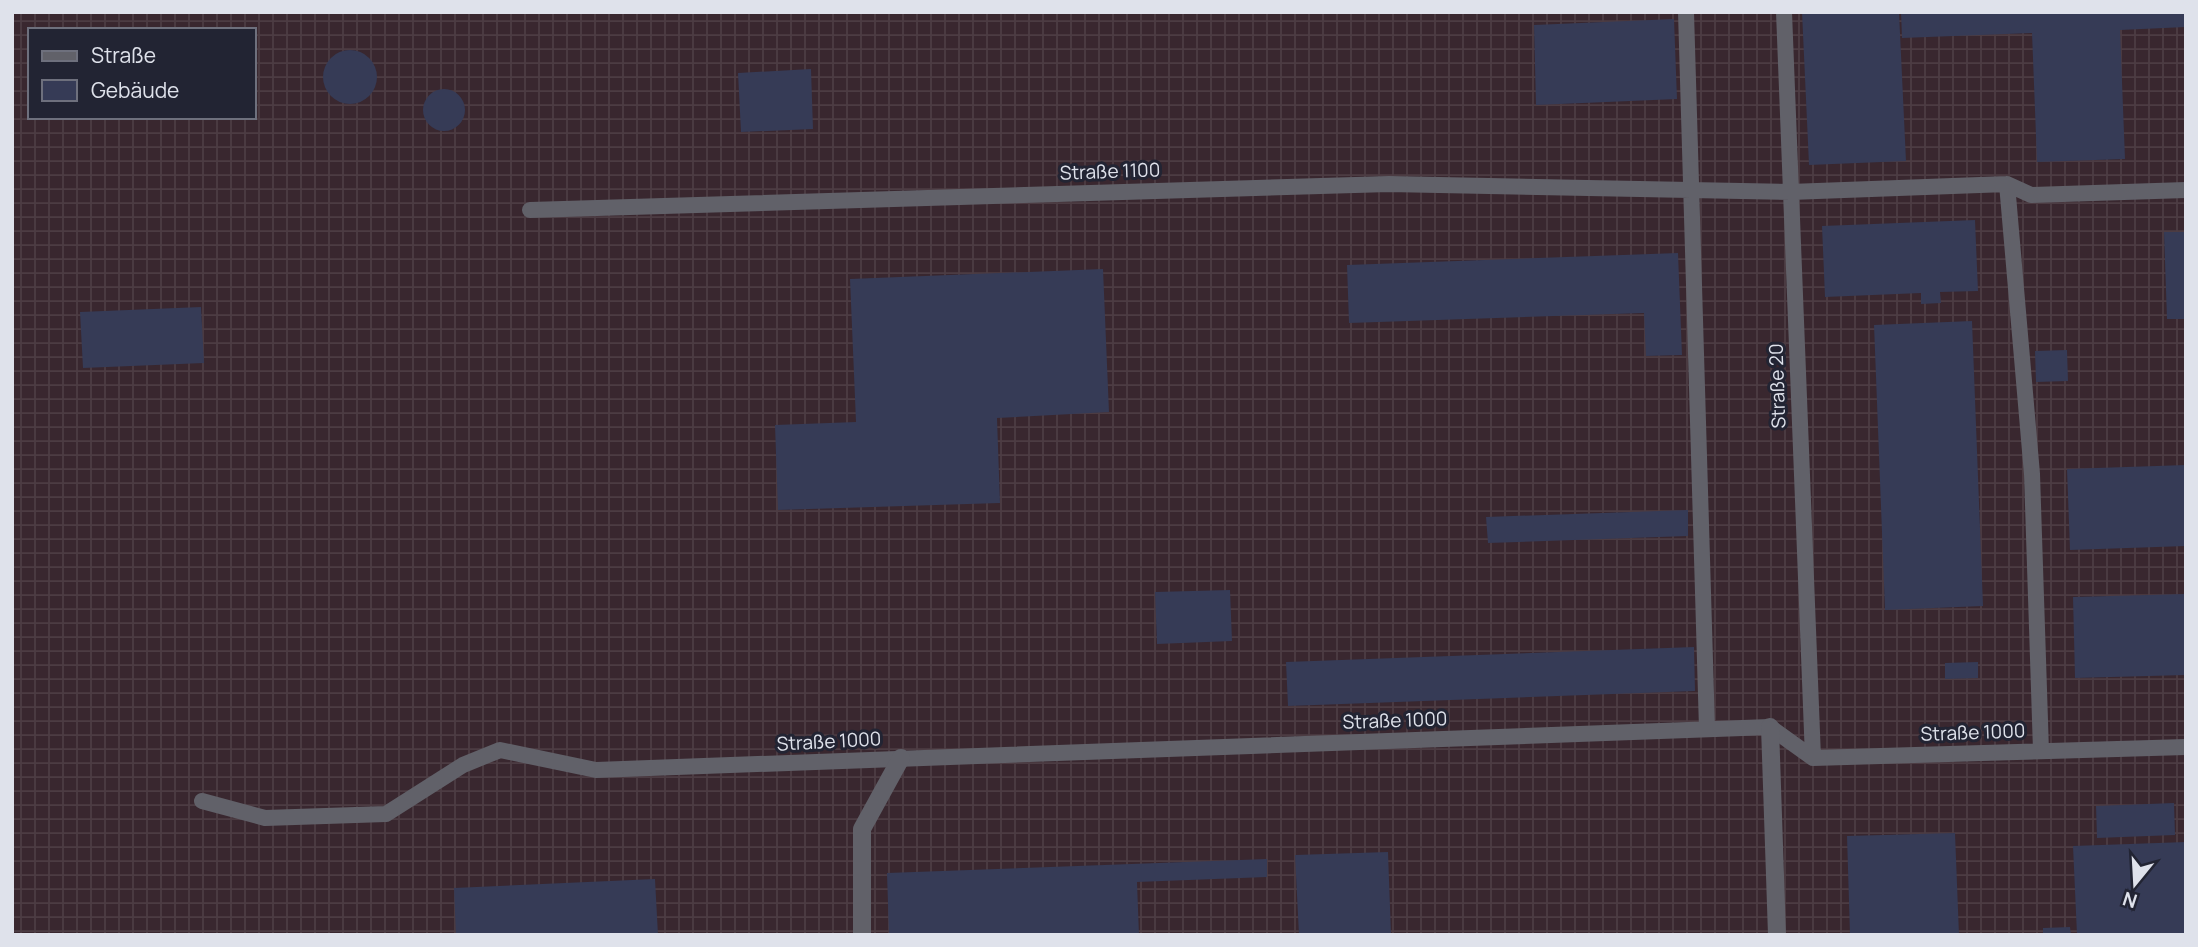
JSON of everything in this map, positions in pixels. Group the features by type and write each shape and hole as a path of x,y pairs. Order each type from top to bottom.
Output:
{"street":[{"path":"1770,727 1777,935"},
{"path":"862,935 859,847 862,829 901,758"}],"lane":[{"path":"1686,12 1707,729"},
{"name":"Straße 20","path":"1784,12 1813,758"},
{"name":"Straße 1100","path":"530,210 1389,184 1790,192 2007,184"},
{"path":"2041,751 2032,474 2007,184 2031,195 2186,190"},
{"path":"1770,727 1813,758"},
{"name":"Straße 1000","path":"202,800 265,818 386,814 463,765 500,750 596,770 1770,727"},
{"name":"Straße 1000","path":"1813,758 2186,747"}],"shaded area":[{"path":"12,12 2186,12 2186,935 12,935"}],"building":[{"path":"1802,12 1899,12 1906,161 1809,165"},
{"path":"1901,12 2186,12 2186,27 2120,30 2125,159 2037,162 2032,33 1902,38"},
{"path":"1674,19 1677,99 1536,105 1534,25"},
{"path":"350,50 369,58 377,77 369,96 350,104 331,96 323,77 331,58"},
{"path":"811,69 813,129 741,132 738,73"},
{"path":"444,89 459,95 465,110 459,125 444,131 429,125 423,110 429,95"},
{"path":"1975,220 1978,291 1940,292 1941,303 1921,304 1921,293 1825,297 1822,226"},
{"path":"2164,232 2186,232 2186,319 2167,319"},
{"path":"1678,253 1682,355 1646,356 1644,313 1349,323 1347,265"},
{"path":"1103,269 1109,412 997,418 1000,503 778,510 775,425 856,422 850,279"},
{"path":"201,307 204,363 83,368 80,312"},
{"path":"1972,321 1983,606 1885,610 1874,325"},
{"path":"2067,350 2068,381 2036,382 2035,351"},
{"path":"2186,465 2186,546 2070,550 2067,469"},
{"path":"1688,510 1688,536 1488,543 1486,517"},
{"path":"1230,590 1232,641 1157,644 1155,592"},
{"path":"2186,594 2186,675 2075,678 2073,597"},
{"path":"1694,647 1695,691 1288,706 1286,662"},
{"path":"1978,662 1978,678 1945,679 1945,663"},
{"path":"2174,803 2175,835 2097,838 2096,806"},
{"path":"1955,833 1959,935 1850,935 1847,836"},
{"path":"2186,842 2186,935 2077,935 2073,846"},
{"path":"1388,852 1391,935 1299,935 1295,855"},
{"path":"1267,859 1267,877 1137,882 1139,935 889,935 887,873"},
{"path":"655,879 658,935 456,935 454,888"},
{"path":"2070,927 2071,935 2043,935 2043,928"}]}
